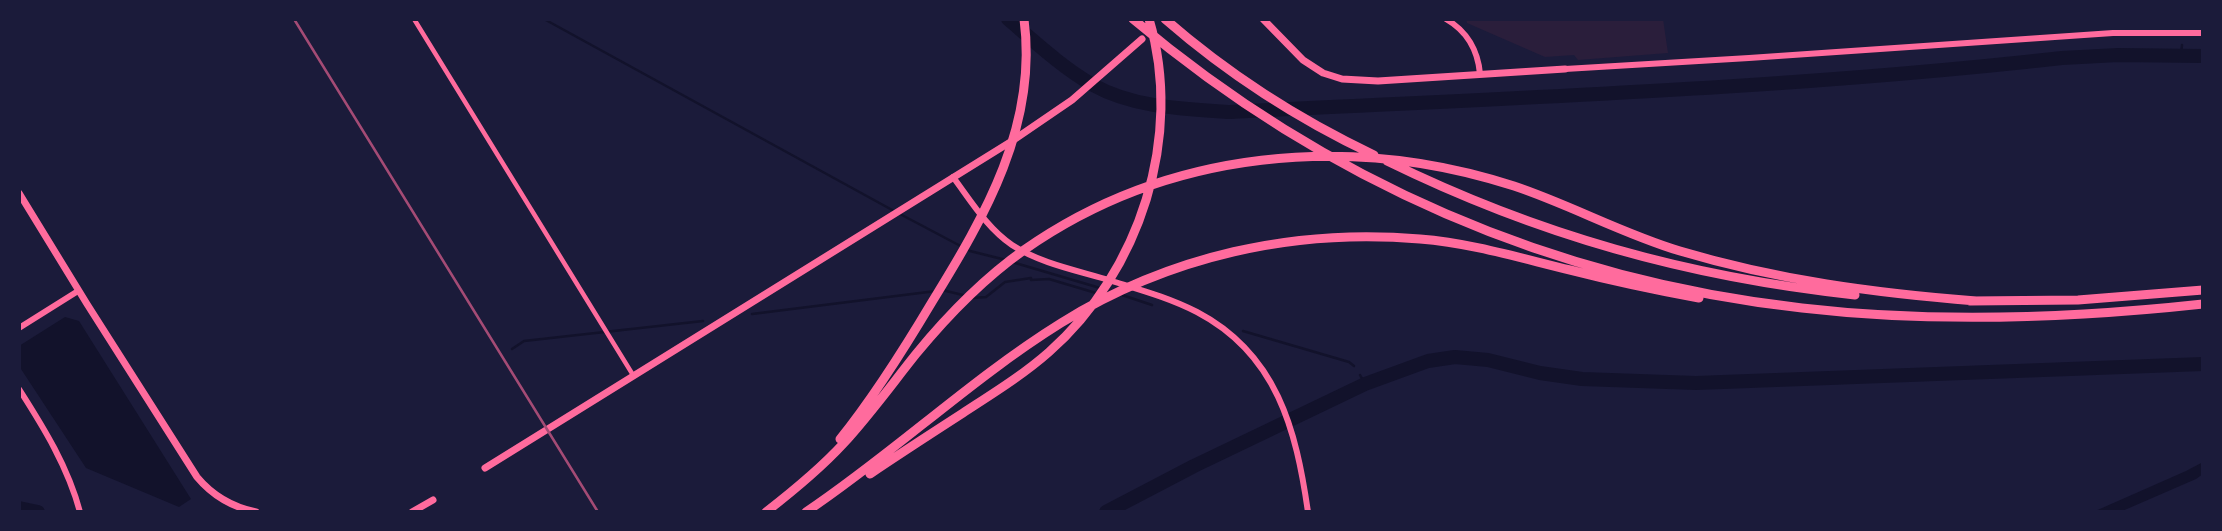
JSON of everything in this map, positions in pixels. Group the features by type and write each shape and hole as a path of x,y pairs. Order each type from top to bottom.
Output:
{"highway":[{"path":"791,492 834,446 868,401 926,313 983,217 1005,167 1018,125 1026,58 1024,19"},
{"path":"1133,19 1231,96 1302,142 1381,185 1464,223 1548,253 1632,276 1714,295 1802,308"},
{"path":"811,512 1031,367 1068,334 1099,296 1133,237 1152,177 1158,136 1160,90 1149,19"},
{"path":"1168,22 1266,93 1348,142 1448,191 1581,240 1669,265 1760,283 1857,295 1976,301 2115,298 2203,290"},
{"path":"766,512 843,444 943,322 969,295 1026,250 1091,211 1127,196 1167,181 1248,162 1336,155 1427,164 1475,174 1517,187 1662,245 1717,262 1812,283 1976,301"},
{"path":"806,512 884,457 1029,345 1089,306 1154,276 1190,263 1265,244 1343,237 1421,239 1493,250 1665,292 1756,306 1916,316 1974,316 2077,314 2203,304"}],"main road":[{"path":"1264,19 1303,60 1336,78 1378,81 1565,69"},
{"path":"485,468 1012,141 1079,93 1142,39"},
{"path":"19,193 197,477 221,498 256,512"},
{"path":"412,512 432,500"}],"street":[{"path":"414,19 633,375"},
{"path":"1446,19 1471,43 1480,74"},
{"path":"1565,69 2113,33 2203,33"},
{"path":"954,177 975,208 997,233 1014,246 1040,258 1159,295 1197,312 1247,350 1267,376 1285,408 1300,459 1308,512"},
{"path":"19,328 78,291"},
{"path":"19,389 61,461 79,508"}],"shaded area":[{"path":"1466,19 1663,19 1668,53 1578,60 1574,55 1545,57 1467,23"},
{"path":"65,317 79,321 191,499 179,507 86,468 19,366 19,346"},
{"path":"2203,462 2203,474 2196,479 2120,512 2093,512 2186,471"}],"waterway":[{"path":"544,19 894,211"},
{"path":"1008,19 1071,71 1109,93 1160,106 1230,112 1751,85 2062,58 2118,55 2203,56"},
{"path":"2181,55 2182,45"},
{"path":"900,214 970,251 1006,260"},
{"path":"1012,262 1100,288"},
{"path":"973,298 986,297 1005,282 1031,278 1049,279 1096,293"},
{"path":"942,290 967,296"},
{"path":"752,314 936,291"},
{"path":"1119,294 1152,305"},
{"path":"512,349 524,341 703,321"},
{"path":"1243,331 1349,362 1354,366"},
{"path":"1106,512 1194,466 1365,384 1428,361 1455,357 1488,360 1540,373 1582,379 1696,383 2203,364"},
{"path":"1360,375 1365,384"},
{"path":"19,508 38,512"}],"railway":[{"path":"294,19 598,512"}]}
